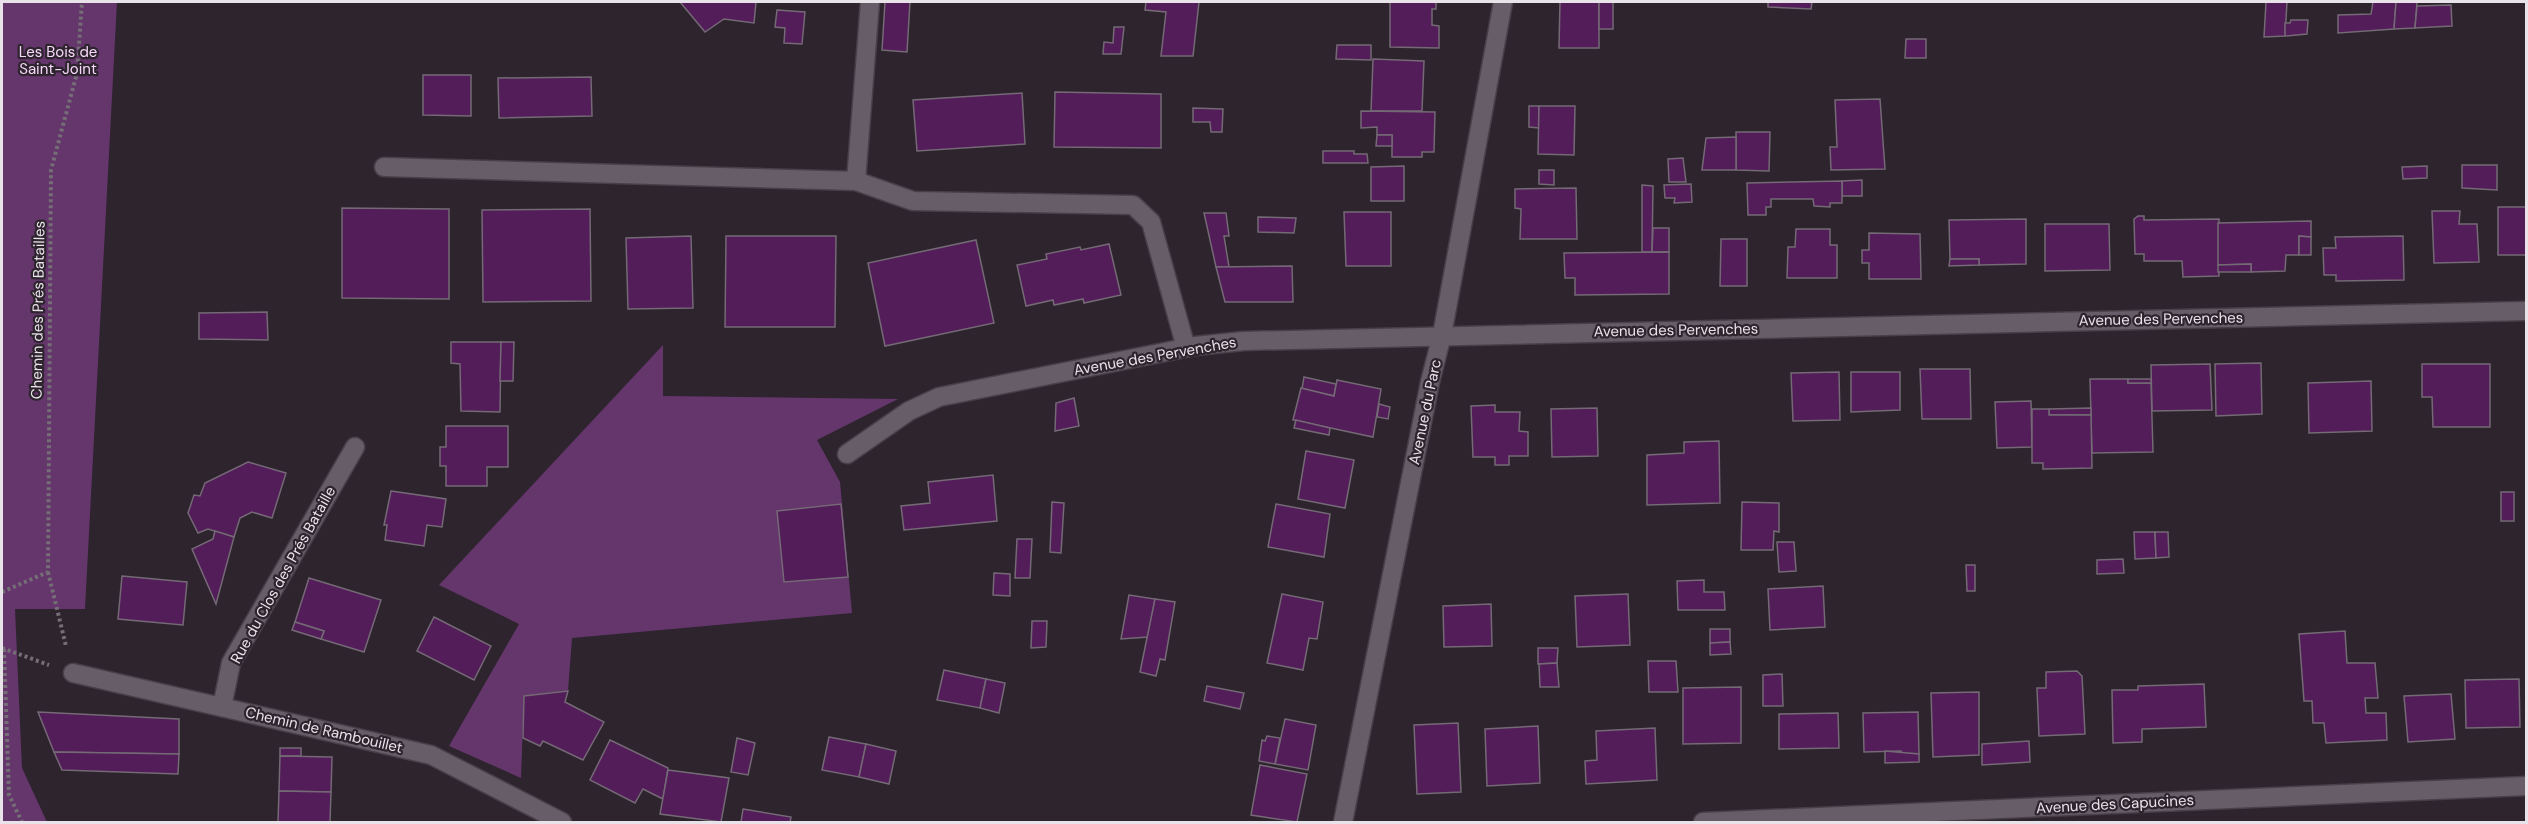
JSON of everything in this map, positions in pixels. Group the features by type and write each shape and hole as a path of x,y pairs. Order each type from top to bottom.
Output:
{"street":[{"path":"856,181 870,2"},
{"name":"Avenue du Parc","path":"1343,822 1427,394 1442,335 1503,2"},
{"path":"384,167 856,181 913,201 1133,205 1151,222 1186,348"},
{"name":"Avenue des Pervenches","path":"847,454 909,411 939,397 1186,348 1244,341 2526,311"},
{"name":"Rue du Clos des Prés Bataille","path":"222,707 231,663 355,447"},
{"name":"Chemin de Rambouillet","path":"73,673 431,755 562,822"},
{"name":"Avenue des Capucines","path":"1703,822 2526,786"}],"path":[{"name":"Chemin des Prés Batailles","path":"73,673 48,572 51,170 77,73 81,2"},
{"path":"2,592 48,572"},
{"path":"22,822 9,795 3,649 73,673"}],"green space":[{"name":"Les Bois de Saint-Joint","path":"2,2 117,2 85,609 15,609 22,768 47,822 2,822"},
{"path":"663,345 663,396 898,399 817,440 840,482 852,613 572,638 568,691 524,696 521,778 449,746 519,624 439,585"}],"building":[{"path":"680,2 756,2 754,23 724,19 705,32"},
{"path":"885,2 910,2 907,52 882,50"},
{"path":"1146,2 1199,2 1193,56 1161,56 1166,12 1145,10"},
{"path":"1390,2 1436,2 1436,9 1432,9 1432,25 1439,26 1439,48 1390,47"},
{"path":"1560,2 1599,2 1599,48 1559,48"},
{"path":"1599,2 1613,2 1613,29 1599,29"},
{"path":"1768,2 1812,2 1811,9 1768,7"},
{"path":"2266,2 2287,2 2285,36 2264,37"},
{"path":"2373,2 2396,2 2394,29 2338,33 2338,15 2371,14"},
{"path":"2396,2 2417,2 2415,28 2394,29"},
{"path":"2451,5 2452,26 2415,28 2417,6"},
{"path":"777,10 805,12 802,44 784,43 785,28 775,27"},
{"path":"2291,20 2308,20 2307,34 2285,36 2285,23 2290,23"},
{"path":"1114,27 1124,27 1121,54 1103,54 1104,42 1113,43"},
{"path":"1906,39 1926,39 1926,58 1905,58"},
{"path":"1337,45 1371,45 1371,60 1336,59"},
{"path":"1373,59 1424,61 1422,111 1371,111"},
{"path":"423,75 471,75 471,116 423,115"},
{"path":"591,77 592,116 499,118 498,78"},
{"path":"1055,92 1161,94 1161,148 1054,147"},
{"path":"1022,93 1025,144 917,151 913,100"},
{"path":"1880,99 1885,169 1831,170 1830,147 1837,147 1835,100"},
{"path":"1529,106 1539,106 1539,128 1529,127"},
{"path":"1539,106 1575,106 1574,155 1538,154"},
{"path":"1193,108 1223,109 1222,132 1211,132 1210,122 1193,122"},
{"path":"1361,111 1435,112 1434,152 1422,152 1422,157 1392,157 1392,135 1377,135 1377,127 1361,128"},
{"path":"1736,132 1770,132 1769,171 1736,170"},
{"path":"1377,135 1392,135 1392,146 1376,146"},
{"path":"1736,137 1736,170 1702,170 1706,138"},
{"path":"1323,151 1354,151 1354,154 1367,154 1368,163 1323,163"},
{"path":"1683,158 1686,182 1669,182 1668,159"},
{"path":"2462,165 2497,165 2497,190 2462,188"},
{"path":"1404,166 1404,201 1371,201 1371,167"},
{"path":"2427,166 2427,178 2403,179 2402,167"},
{"path":"1539,170 1554,170 1554,185 1539,184"},
{"path":"1862,180 1862,196 1842,196 1842,181"},
{"path":"1842,181 1842,203 1830,203 1830,207 1814,206 1813,199 1771,199 1771,207 1766,207 1766,215 1748,215 1747,183"},
{"path":"1691,184 1692,202 1674,203 1675,198 1665,198 1664,185"},
{"path":"1642,185 1653,186 1652,252 1642,252"},
{"path":"1576,188 1577,239 1520,239 1521,209 1515,208 1515,189"},
{"path":"2498,207 2526,207 2526,255 2498,255"},
{"path":"342,208 449,209 449,299 342,298"},
{"path":"590,209 591,301 483,302 482,210"},
{"path":"2432,211 2460,211 2459,224 2477,224 2479,262 2434,263"},
{"path":"1344,212 1391,212 1391,266 1346,266"},
{"path":"1204,213 1226,213 1229,236 1224,236 1229,267 1216,267"},
{"path":"2144,216 2144,220 2219,219 2219,276 2183,277 2182,261 2144,261 2144,254 2135,254 2134,219"},
{"path":"1258,217 1296,218 1294,233 1258,232"},
{"path":"2026,219 2026,264 1979,265 1979,259 1950,259 1949,220"},
{"path":"2311,221 2311,237 2299,236 2299,255 2286,255 2285,271 2251,272 2251,264 2218,265 2218,223"},
{"path":"2045,224 2109,224 2110,270 2045,271"},
{"path":"1653,228 1669,228 1669,252 1652,252"},
{"path":"1796,229 1830,229 1830,245 1837,245 1837,278 1787,278 1788,247 1795,247"},
{"path":"1869,233 1920,234 1921,279 1869,279 1869,263 1862,263 1862,250 1869,250"},
{"path":"691,236 693,308 628,309 626,238"},
{"path":"726,236 836,236 835,327 725,327"},
{"path":"2299,236 2311,237 2311,255 2299,255"},
{"path":"2403,236 2404,280 2336,281 2336,275 2324,275 2323,248 2336,248 2335,237"},
{"path":"1721,239 1747,239 1747,286 1720,286"},
{"path":"976,240 994,323 885,346 868,263"},
{"path":"1109,244 1121,295 1084,303 1083,299 1054,305 1053,300 1026,306 1017,265 1047,259 1046,254"},
{"path":"1669,252 1669,294 1575,295 1575,278 1565,278 1564,253"},
{"path":"1950,259 1979,259 1979,265 1949,266"},
{"path":"2251,264 2251,272 2218,272 2218,265"},
{"path":"1292,266 1293,302 1225,302 1216,267"},
{"path":"267,312 268,340 199,339 199,313"},
{"path":"451,342 501,342 500,412 461,411 460,364 451,363"},
{"path":"501,342 514,342 513,381 500,381"},
{"path":"2261,363 2262,414 2216,416 2215,364"},
{"path":"2210,364 2212,410 2152,411 2151,365"},
{"path":"2422,364 2490,364 2490,427 2433,427 2432,397 2422,397"},
{"path":"1920,369 1970,369 1971,419 1922,419"},
{"path":"1839,372 1840,420 1793,421 1791,373"},
{"path":"1851,372 1900,372 1900,410 1851,412"},
{"path":"1304,377 1336,384 1334,396 1302,389"},
{"path":"2090,379 2128,379 2128,383 2151,383 2153,452 2092,453"},
{"path":"2128,379 2151,379 2151,383 2128,383"},
{"path":"1337,380 1381,389 1373,437 1293,420 1301,388 1334,396"},
{"path":"2371,381 2372,431 2309,433 2308,383"},
{"path":"1074,398 1079,426 1055,431 1056,403"},
{"path":"2031,401 2032,447 1997,448 1995,402"},
{"path":"1379,404 1390,407 1388,419 1377,417"},
{"path":"1495,405 1495,412 1520,412 1519,431 1528,432 1528,456 1509,456 1509,465 1495,465 1495,457 1473,457 1471,406"},
{"path":"1597,408 1598,456 1552,457 1551,409"},
{"path":"2091,408 2091,415 2049,415 2049,409"},
{"path":"2032,409 2049,409 2049,415 2091,415 2092,468 2043,469 2043,463 2032,463"},
{"path":"1296,420 1330,428 1329,435 1294,428"},
{"path":"446,426 508,426 508,467 487,467 487,486 446,486 446,466 440,466 440,447 446,447"},
{"path":"1719,441 1720,503 1647,505 1647,455 1684,453 1684,442"},
{"path":"1306,451 1354,460 1345,508 1298,499"},
{"path":"248,462 286,473 272,518 252,512 240,518 234,537 208,529 198,533 188,513 194,495 200,496 205,483"},
{"path":"993,475 997,521 904,530 901,506 930,503 928,482"},
{"path":"391,491 446,499 442,527 427,525 424,546 385,540 387,525 384,525"},
{"path":"2501,492 2514,492 2514,521 2501,521"},
{"path":"1052,502 1064,503 1061,553 1050,552"},
{"path":"1742,502 1779,503 1779,532 1774,531 1773,550 1741,550"},
{"path":"841,504 848,577 784,582 777,511"},
{"path":"1276,504 1330,514 1324,557 1268,547"},
{"path":"215,531 234,537 216,604 192,549 213,539"},
{"path":"2134,532 2155,532 2156,558 2135,559"},
{"path":"2155,532 2168,532 2169,557 2156,558"},
{"path":"1017,539 1032,539 1030,578 1015,578"},
{"path":"1777,542 1794,542 1796,571 1779,572"},
{"path":"2123,559 2124,573 2097,574 2097,560"},
{"path":"1966,565 1975,565 1975,591 1967,591"},
{"path":"994,573 1010,574 1010,596 993,595"},
{"path":"122,576 187,582 183,625 118,619"},
{"path":"309,578 381,600 364,652 321,639 324,631 295,622"},
{"path":"1704,580 1704,592 1724,592 1725,610 1678,610 1677,581"},
{"path":"1823,586 1825,627 1770,630 1768,589"},
{"path":"1282,594 1323,602 1317,639 1309,638 1303,670 1267,663"},
{"path":"1628,594 1630,645 1577,647 1575,596"},
{"path":"1129,595 1155,599 1148,637 1121,639"},
{"path":"1155,599 1175,602 1165,660 1160,659 1156,676 1140,672"},
{"path":"1491,604 1492,646 1444,647 1443,606"},
{"path":"434,617 491,646 474,680 417,651"},
{"path":"1032,621 1047,621 1046,647 1031,648"},
{"path":"295,622 324,631 321,639 292,630"},
{"path":"1710,629 1730,629 1730,642 1710,643"},
{"path":"2345,631 2347,663 2375,663 2378,698 2365,698 2366,713 2386,713 2387,740 2326,743 2324,723 2313,723 2312,701 2304,701 2299,634"},
{"path":"1730,642 1731,654 1710,655 1710,643"},
{"path":"1538,648 1558,648 1557,663 1538,664"},
{"path":"1648,661 1676,661 1678,692 1649,692"},
{"path":"1557,663 1559,687 1540,687 1539,664"},
{"path":"944,670 986,679 980,708 937,700"},
{"path":"2077,671 2082,676 2085,734 2039,736 2037,688 2046,688 2046,672"},
{"path":"1782,674 1783,706 1763,706 1763,675"},
{"path":"986,679 1005,683 999,713 980,708"},
{"path":"2519,679 2520,727 2466,728 2465,680"},
{"path":"2204,684 2206,727 2142,729 2142,742 2113,743 2112,690 2138,690 2138,686"},
{"path":"1207,686 1244,693 1240,709 1204,701"},
{"path":"1741,687 1741,743 1683,744 1683,688"},
{"path":"568,691 565,702 604,722 583,760 543,741 540,746 523,738 524,696"},
{"path":"1979,692 1979,755 1933,757 1931,693"},
{"path":"2451,694 2455,739 2408,742 2404,696"},
{"path":"38,712 179,719 179,754 54,752"},
{"path":"1918,712 1919,754 1901,754 1901,751 1864,752 1863,713"},
{"path":"1838,713 1839,748 1779,749 1779,714"},
{"path":"1285,719 1316,725 1308,770 1275,764"},
{"path":"1458,723 1461,792 1417,794 1414,725"},
{"path":"1538,726 1540,783 1487,786 1485,729"},
{"path":"1655,728 1657,780 1586,784 1585,761 1597,760 1596,731"},
{"path":"1267,736 1280,738 1275,764 1259,761 1262,740 1265,741"},
{"path":"829,737 866,744 859,777 822,770"},
{"path":"737,738 755,743 748,775 731,772"},
{"path":"610,740 668,768 663,799 643,789 635,803 590,780"},
{"path":"2029,741 2030,762 1982,765 1982,744"},
{"path":"866,744 896,751 889,784 859,777"},
{"path":"280,748 301,748 301,756 280,756"},
{"path":"1885,751 1919,754 1919,762 1885,763"},
{"path":"54,752 179,754 178,774 62,770"},
{"path":"280,756 332,757 331,792 279,791"},
{"path":"1260,765 1307,774 1297,822 1251,815"},
{"path":"668,770 729,778 721,822 660,814"},
{"path":"279,791 331,792 330,822 278,822"},
{"path":"743,809 791,817 790,822 741,822"}]}
